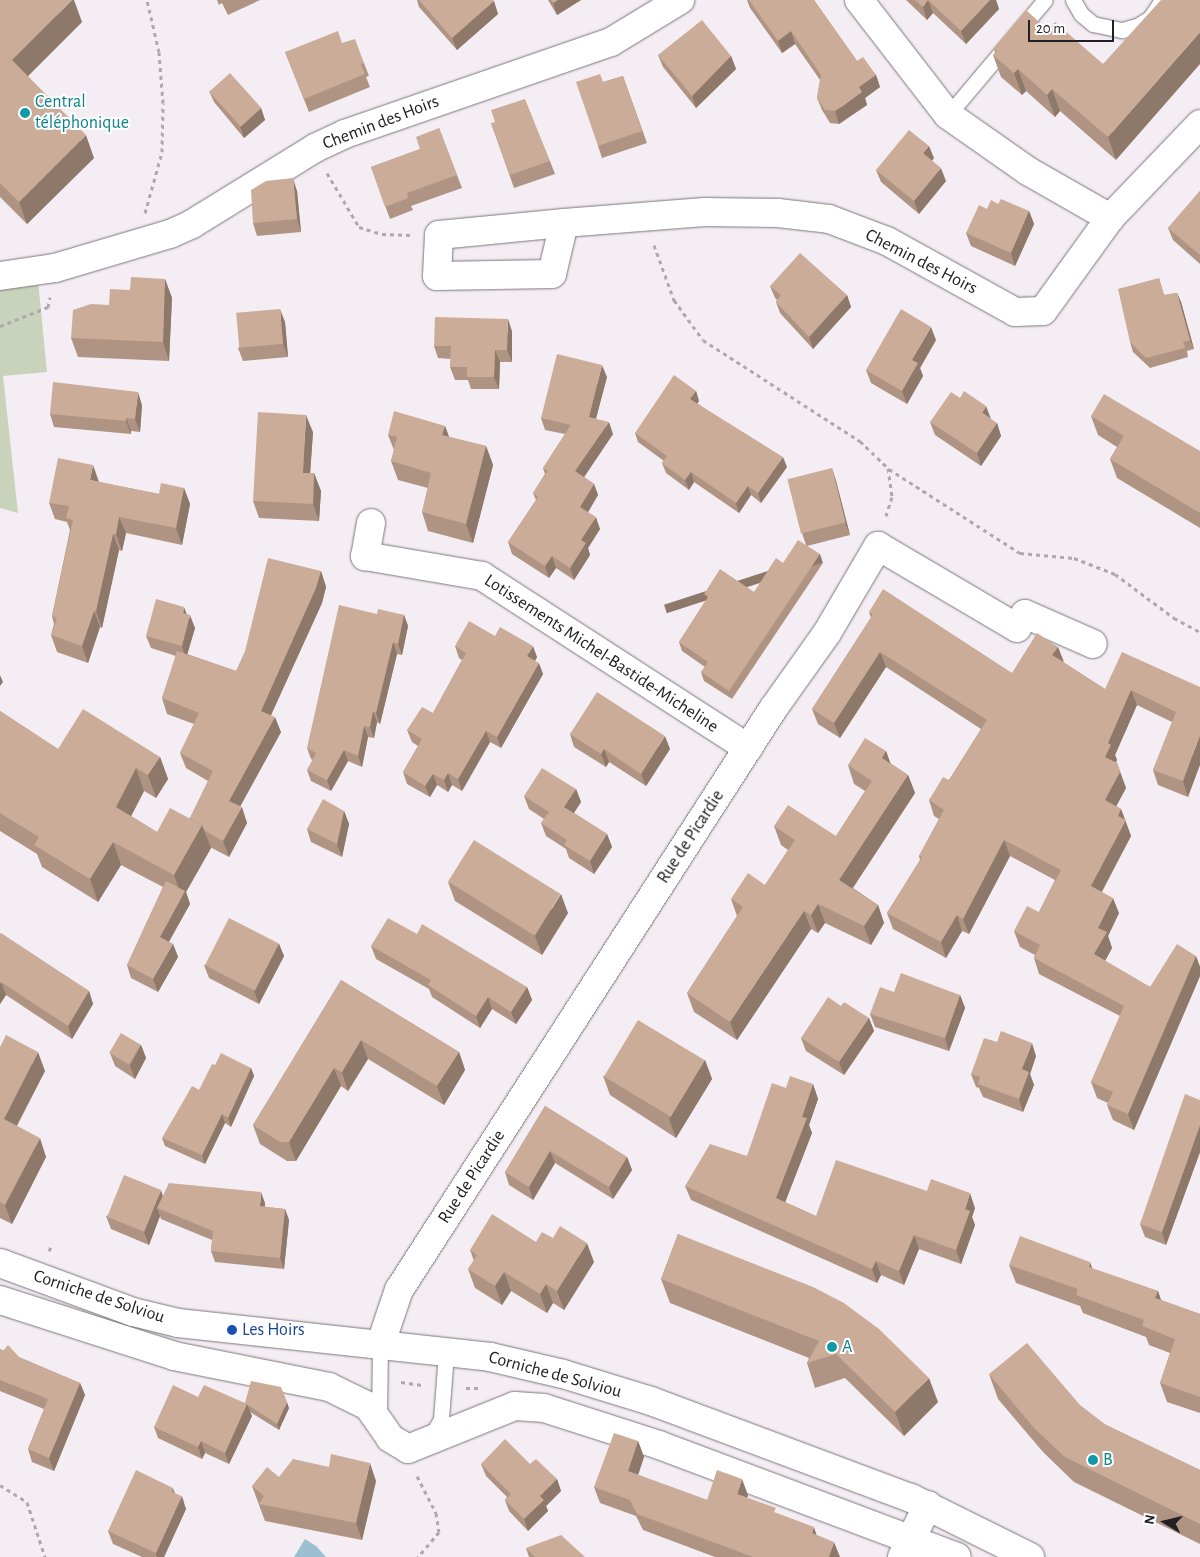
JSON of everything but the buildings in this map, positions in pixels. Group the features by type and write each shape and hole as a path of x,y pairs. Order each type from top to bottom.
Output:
{"street":[{"name":"Chemin des Hoirs","path":"0,276 55,268 139,243 192,224 315,148 392,117 611,42 680,0"},
{"path":"859,0 948,116 1028,171 1110,218"},
{"name":"Chemin des Hoirs","path":"439,235 705,212 778,213 829,219 887,241 1015,312 1043,311 1110,218 1200,124"},
{"path":"439,235 436,276 552,274 564,223"},
{"name":"Lotissements Michel-Bastide-Micheline","path":"371,523 365,556 482,576 748,748"},
{"path":"878,546 1017,628 1025,614 1093,644"},
{"name":"Rue de Picardie","path":"380,1346 399,1290 748,748 827,633 878,546"},
{"name":"Corniche de Solviou","path":"0,1263 133,1312 178,1322 446,1352 522,1363 651,1401 928,1505 1030,1557"},
{"path":"0,1300 174,1356 330,1387 368,1406 390,1438 408,1449 427,1443 515,1406 544,1408 598,1424 907,1548 957,1557"},
{"path":"907,1548 928,1505"}],"lane":[{"path":"948,116 1046,0"},
{"path":"1073,0 1081,14 1093,24 1122,30 1137,26 1150,18 1162,0"},
{"path":"379,1420 380,1346"},
{"path":"427,1443 440,1419 446,1352"}],"path":[{"path":"139,243 148,190 162,152 159,52 147,0"},
{"path":"315,148 339,198 358,227 382,234 439,235"},
{"path":"644,217 674,300 703,340 860,441 888,468 1020,553 1074,558 1115,574 1174,618 1200,632"},
{"path":"0,326 48,307 55,268"},
{"path":"878,546 892,497 888,468"},
{"path":"0,1484 27,1502 46,1557"},
{"path":"418,1557 440,1532 436,1513 426,1496"}],"green space":[{"path":"38,281 47,372 3,376 18,513 0,508 0,286"}],"water":[{"path":"305,1539 316,1546 326,1557 294,1557"}],"place":[{"name":"Central téléphonique","path":"25,113"},
{"name":"Les Hoirs","path":"232,1330"},
{"name":"A","path":"832,1347"},
{"name":"B","path":"1093,1460"}]}
